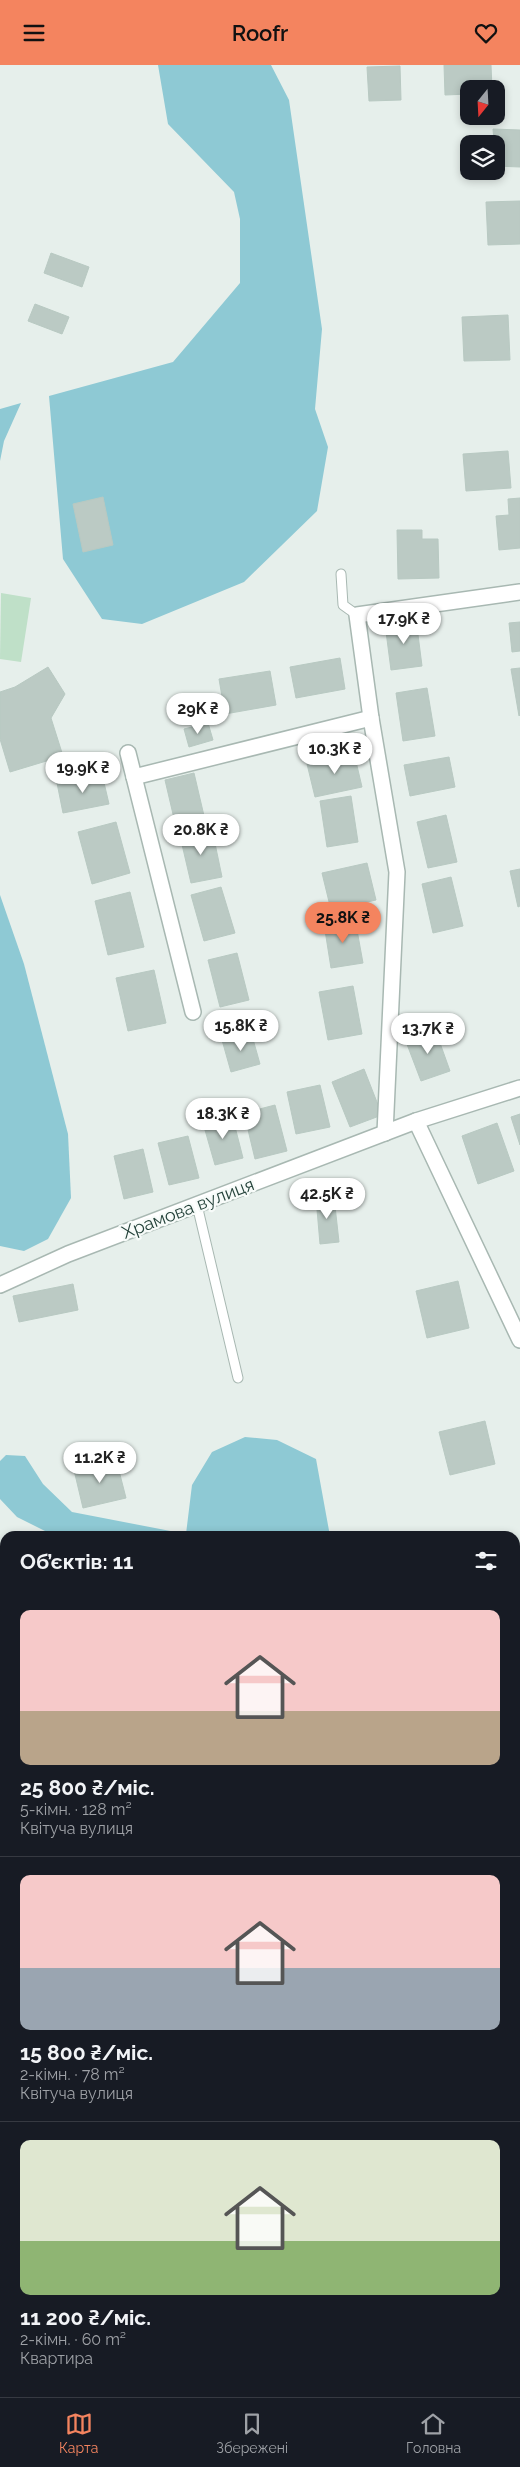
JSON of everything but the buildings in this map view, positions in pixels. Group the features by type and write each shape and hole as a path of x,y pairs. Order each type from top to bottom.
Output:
{"street":[{"path":"384,1133 397,872 371,718 357,615 520,592"},
{"path":"134,777 371,718"},
{"path":"128,753 193,1012"},
{"name":"Храмова вулиця","path":"0,1285 68,1255 384,1133 520,1088"},
{"path":"416,1121 520,1340"}],"lane":[{"path":"341,574 343,605 357,615"},
{"path":"197,1205 238,1378"}],"green space":[{"path":"1,593 31,598 21,662 0,659"}],"water":[{"path":"158,65 271,65 289,100 322,329 315,409 328,447 317,511 244,582 142,624 102,619 63,559 49,396 173,362 240,283 240,219 234,192 168,124"},
{"path":"21,403 4,441 0,461 0,409"},
{"path":"0,895 24,964 68,1134 71,1198 48,1239 24,1251 0,1246"},
{"path":"245,1437 277,1440 316,1459 329,1531 186,1531 192,1485 212,1452"},
{"path":"6,1455 25,1456 43,1484 72,1512 170,1531 45,1531 17,1517 0,1499 0,1461"}]}
